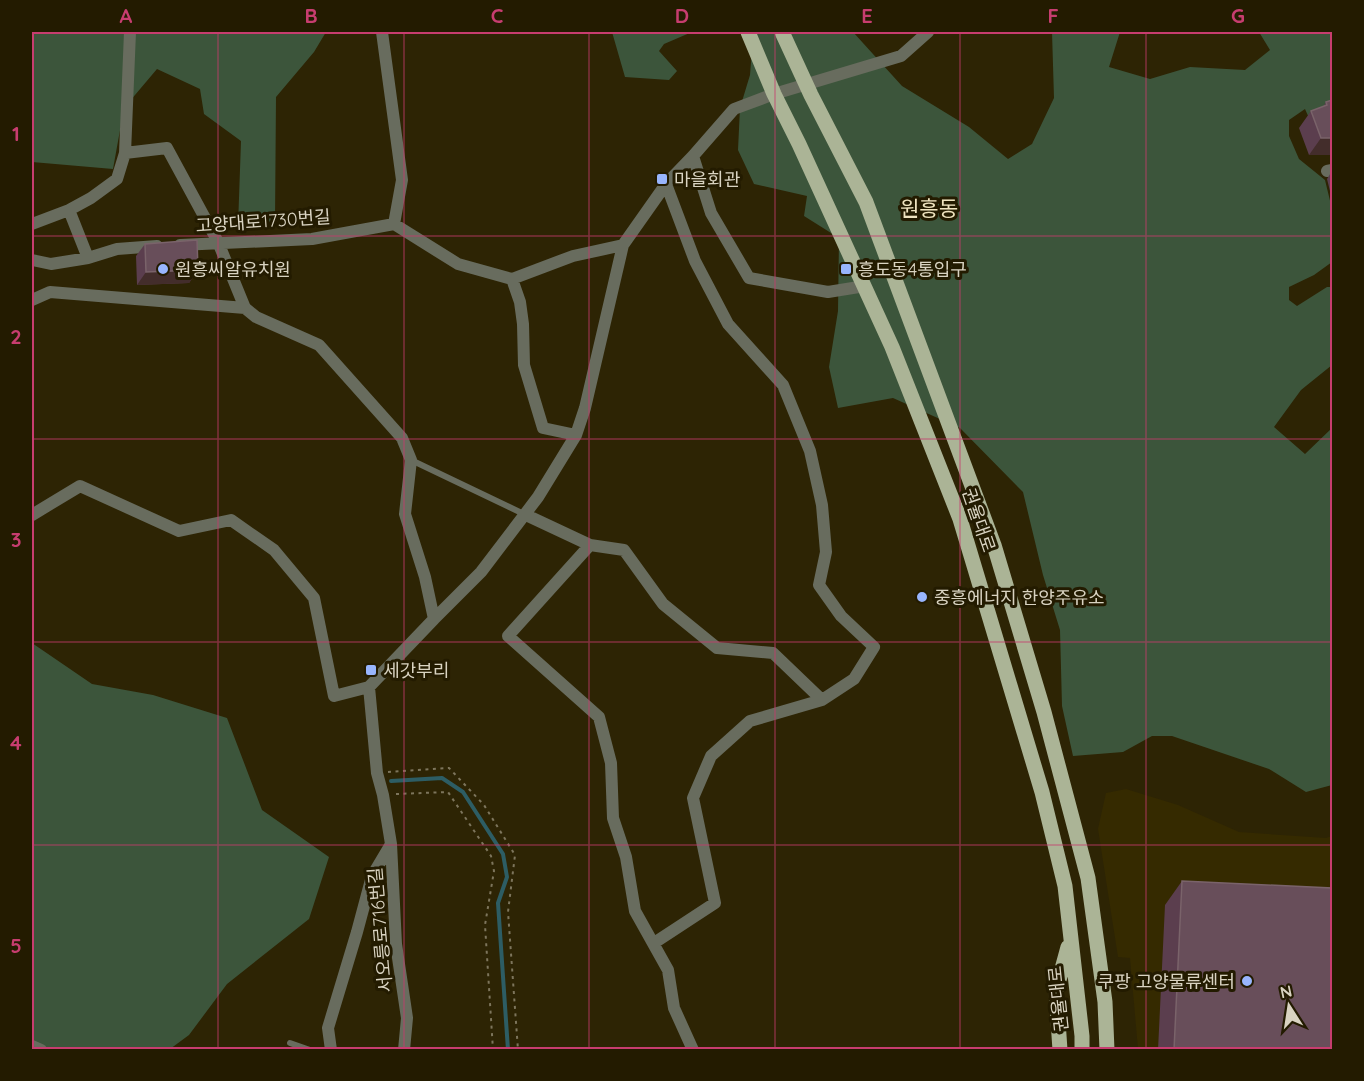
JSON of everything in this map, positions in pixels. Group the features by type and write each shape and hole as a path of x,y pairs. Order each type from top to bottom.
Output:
{"main road":[{"name":"권율대로","path":"748,32 774,94 892,347 960,519 1042,792 1065,886 1082,1050"},
{"name":"권율대로","path":"782,32 866,202 994,545 1044,712 1088,878 1105,1002 1107,1050"},
{"path":"1060,1050 1056,991 1071,939"}],"street":[{"path":"32,224 69,210 91,198 117,179 125,153 130,32"},
{"path":"382,32 402,180 394,224 458,264 512,279 573,256 623,245"},
{"path":"32,514 80,486 179,531 231,520 274,550 314,598 334,696 369,687 481,572 526,515 576,435 585,408 623,245 666,184 734,109 774,94 901,56 928,32"},
{"path":"125,153 167,148 218,242 245,308 256,317 319,345 402,438 411,460 405,514 425,577 434,619"},
{"path":"693,156 711,213 749,278 828,292 865,286"},
{"path":"654,943 715,903 693,798 711,756 750,721 822,700 854,679 874,647 841,616 819,585 826,552 822,505 810,452 783,385 728,324 695,261 666,184"},
{"path":"69,210 88,258"},
{"name":"고양대로1730번길","path":"32,260 51,264 88,258 117,249 218,242 312,239 394,224"},
{"path":"512,279 520,302 524,324 524,365 543,428 576,435"},
{"path":"32,300 50,292 245,308"},
{"path":"526,515 590,545 624,550 663,604 717,648 772,653 822,700"},
{"path":"590,545 508,636 599,717 611,763 614,818 626,857 635,911 668,970 674,1008 693,1050"},
{"path":"369,687 377,773 384,795 391,844"},
{"name":"서오릉로716번길","path":"331,1050 328,1028 372,876 391,844"},
{"name":"서오릉로716번길","path":"391,844 396,944 407,1018 404,1050"},
{"path":"32,1046 41,1050"}],"lane":[{"path":"411,460 526,515"},
{"path":"290,1043 310,1050"}],"path":[{"path":"377,773 450,768 484,805 515,855 508,912 518,1050"},
{"path":"384,795 448,792 491,856 494,871 485,925 493,1050"}],"shaded area":[{"path":"1126,789 1178,805 1239,832 1326,838 1332,836 1332,1049 1138,1049 1130,958 1118,957 1098,829 1106,793"}],"green space":[{"path":"32,32 326,32 314,52 276,97 275,221 238,226 241,141 204,114 200,89 157,69 124,108 113,169 32,162"},
{"path":"612,32 692,32 664,44 659,51 677,71 669,80 625,77"},
{"path":"750,32 853,32 902,86 969,127 1008,159 1032,144 1054,98 1052,32 1120,32 1109,67 1150,79 1190,67 1245,70 1270,50 1259,32 1332,32 1332,110 1309,118 1305,109 1289,120 1289,136 1299,159 1325,180 1332,209 1332,262 1314,275 1289,287 1289,300 1297,306 1327,287 1332,287 1332,365 1301,390 1274,427 1305,454 1332,428 1332,785 1306,792 1269,769 1172,736 1152,736 1123,752 1073,756 1062,706 1060,630 1043,575 1023,492 960,428 893,398 838,408 829,367 838,311 839,238 804,216 807,196 754,184 738,150 740,108 750,75 753,37"},
{"path":"32,643 92,684 153,695 227,718 262,810 329,857 309,919 227,984 189,1035 170,1049 32,1049"}],"building":[{"path":"1332,100 1332,138 1321,138 1311,111 1327,105 1326,102"},
{"path":"197,240 198,270 146,272 145,244"},
{"name":"쿠팡 고양물류센터","path":"1182,881 1332,888 1332,1050 1174,1050"}],"waterway":[{"path":"391,781 442,778 463,792 503,854 507,877 498,903 508,1050"}],"place":[{"name":"마을회관","path":"662,179"},
{"name":"원흥씨알유치원","path":"163,269"},
{"name":"흥도동4통입구","path":"846,269"},
{"name":"중흥에너지 한양주유소","path":"922,597"},
{"name":"세갓부리","path":"371,670"},
{"name":"쿠팡 고양물류센터","path":"1247,981"}],"district":[{"name":"원흥동","path":"929,208"}]}
